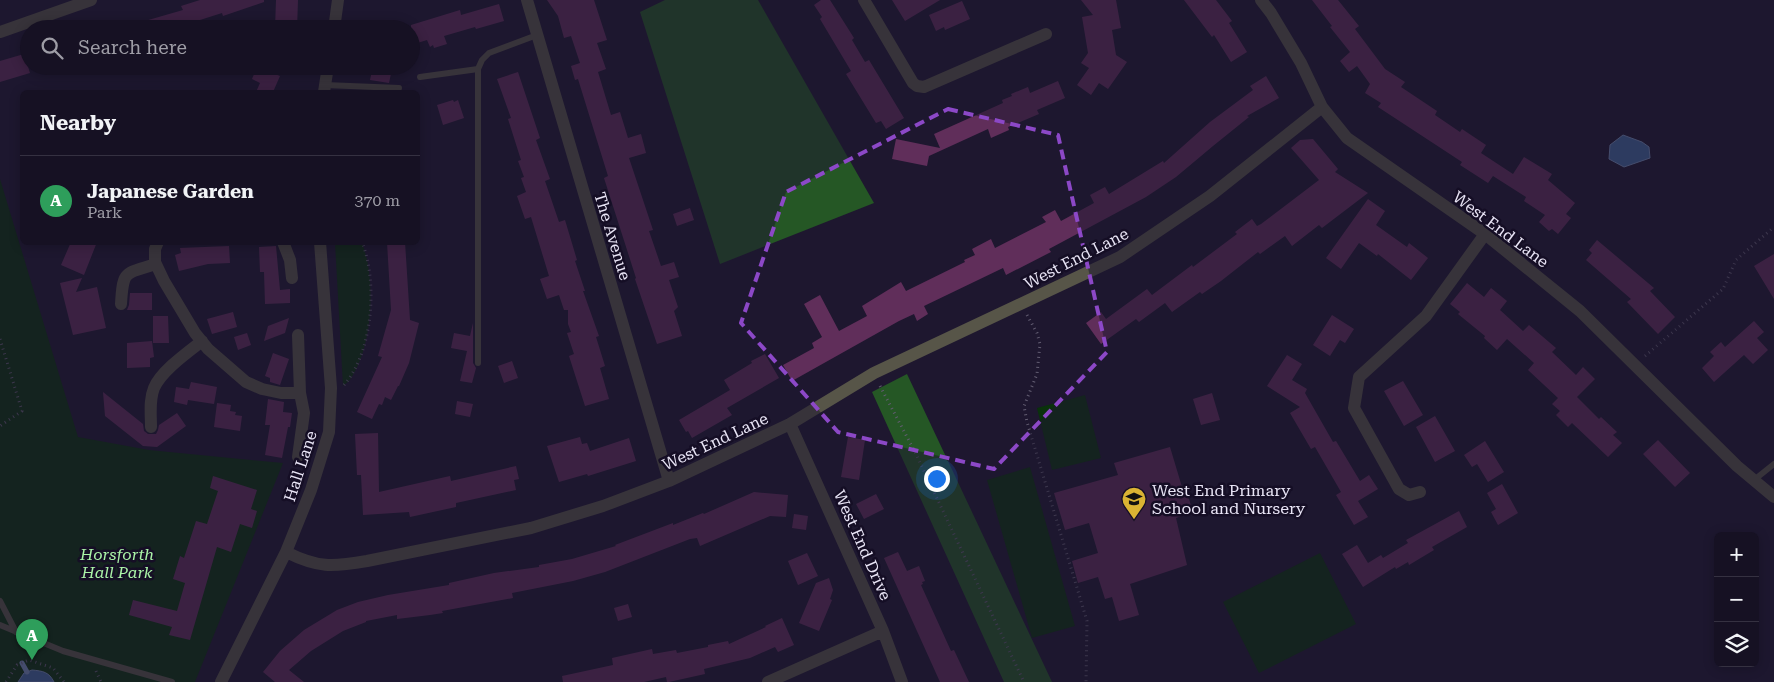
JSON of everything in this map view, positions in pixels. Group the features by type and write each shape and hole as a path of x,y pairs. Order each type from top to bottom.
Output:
{"street":[{"path":"34,20 91,0"},
{"path":"335,20 338,0"},
{"name":"The Avenue","path":"526,0 669,481"},
{"path":"864,0 913,83 918,86 924,87 1046,34"},
{"path":"1261,0 1271,13 1301,64 1322,107"},
{"path":"0,32 20,25"},
{"path":"325,89 327,75"},
{"name":"West End Lane","path":"286,552 305,562 318,565 342,566 531,528 603,506 669,481 790,424 874,373 1120,257 1210,196 1322,107 1347,138 1486,234 1580,311 1754,480 1774,497"},
{"path":"1420,492 1409,495 1399,489 1354,408 1358,377 1426,316 1486,234"},
{"path":"157,245 155,249 156,264 164,281 208,349 246,382 262,389 281,393 300,393"},
{"path":"284,245 290,260 292,278"},
{"name":"Hall Lane","path":"221,682 286,552 311,490 329,432 331,388 320,245"},
{"path":"112,277 156,264"},
{"path":"121,304 122,282 130,272"},
{"path":"298,335 300,393 304,413 298,457"},
{"path":"151,427 151,399 154,386 178,360 202,341"},
{"name":"West End Drive","path":"790,424 883,630 902,682"},
{"path":"768,682 883,630"}],"lane":[{"path":"478,362 478,70 482,60 488,53 537,35"},
{"path":"420,77 478,70"},
{"path":"325,89 399,88"},
{"path":"1754,480 1774,464"},
{"path":"0,601 16,632"},
{"path":"0,625 63,651 172,682"}],"path":[{"path":"1635,365 1723,289 1736,260 1774,227"},
{"path":"330,402 353,375 369,324 370,281 363,245"},
{"path":"1021,304 1037,333 1040,344 1037,374 1024,406 1027,422 1087,621 1086,682"},
{"path":"0,339 22,411 0,426"},
{"path":"874,373 915,452 1024,682"},
{"path":"6,682 17,665 29,660 53,668 64,682"}],"highlighted area":[{"path":"948,109 1058,135 1107,352 994,469 838,432 741,323 786,192"}],"green space":[{"path":"665,0 758,0 874,203 720,264 640,12"},
{"name":"Horsforth Hall Park","path":"0,179 78,437 149,450 283,463 195,682 0,682"},
{"path":"335,245 363,245 371,291 368,328 360,361 349,381 343,386"},
{"path":"907,374 1052,682 1004,682 872,392"},
{"path":"1085,395 1101,458 1052,470 1037,408"},
{"path":"1030,467 1075,626 1032,638 987,480"},
{"path":"1320,553 1356,624 1259,673 1223,602"}],"water":[{"path":"1623,135 1642,142 1649,147 1650,158 1624,167 1609,159 1610,145"},
{"path":"32,670 45,673 54,682 18,682 24,673"}],"building":[{"path":"200,0 264,0 264,2 223,16 222,13 200,20 148,20 183,10 181,6"},
{"path":"276,0 298,0 297,20 275,20"},
{"path":"547,0 594,0 607,40 597,43 606,69 598,72 611,115 620,112 628,138 641,134 646,153 629,158 653,230 649,231 661,266 674,262 679,277 669,280 678,307 674,311 682,336 657,344 604,178 608,176 578,79 575,80 571,66 580,63 571,36 564,38 558,16"},
{"path":"821,0 830,0 854,38 852,40 865,62 869,60 904,118 886,129 881,121 876,123 846,74 851,71 820,19 822,17 814,5"},
{"path":"892,0 940,0 905,21"},
{"path":"1081,0 1116,0 1121,28 1112,30 1116,55 1127,62 1108,89 1099,83 1091,95 1077,85 1089,68 1081,63 1088,53 1082,17 1093,15"},
{"path":"1184,0 1216,0 1232,21 1229,23 1247,52 1231,62 1214,35 1212,37"},
{"path":"1312,0 1338,0 1359,26 1355,29 1385,69 1405,82 1401,87 1437,111 1435,115 1460,132 1462,129 1486,145 1481,153 1513,174 1524,157 1552,174 1548,180 1575,203 1566,214 1571,218 1558,234 1552,229 1549,231 1539,222 1545,215 1524,201 1526,197 1493,176 1488,183 1460,165 1462,162 1378,107 1381,103 1365,93 1370,84 1357,66 1349,72 1340,61 1350,52"},
{"path":"962,1 970,19 945,30 944,27 936,31 929,15"},
{"path":"499,4 504,21 444,36 447,44 434,48 433,45 430,47 427,40 420,42 420,22 460,10 461,15"},
{"path":"20,55 20,75 23,75 0,82 0,61"},
{"path":"518,72 540,138 536,140 550,179 545,181 559,222 565,220 585,291 583,291 599,336 596,337 605,366 600,368 609,399 585,406 569,356 574,354 567,333 571,332 568,324 568,310 564,310 559,295 547,299 540,279 549,276 531,217 525,219 517,196 526,192 521,178 524,177 518,161 521,160 508,119 511,118 497,79"},
{"path":"254,75 280,76 274,90 257,90 260,83 252,79"},
{"path":"371,75 391,75 389,83 370,80"},
{"path":"1266,76 1279,98 1247,116 1249,117 1176,177 1146,197 1049,249 1051,252 1006,275 1003,268 924,306 928,314 917,321 914,314 899,321 792,381 783,365 814,348 812,343 822,337 804,304 820,295 839,331 867,316 862,306 901,282 906,291 965,262 964,260 975,255 972,249 991,239 995,248 1046,222 1042,217 1055,210 1061,221 1094,203 1090,195 1105,187 1109,194 1163,161 1164,163 1210,122 1253,90 1250,86"},
{"path":"1058,81 1065,98 1037,110 1039,114 1008,127 1009,130 991,138 988,129 929,156 927,166 892,159 896,139 940,148 934,134 1003,103 1002,100 1012,96 1011,94 1028,87 1030,93"},
{"path":"453,100 454,102 458,100 464,118 443,125 437,105"},
{"path":"1313,139 1338,169 1335,172 1368,193 1322,228 1319,225 1292,246 1285,236 1260,254 1258,252 1202,294 1200,292 1172,312 1165,303 1139,322 1136,319 1101,344 1086,323 1101,312 1106,319 1147,289 1152,295 1237,234 1235,232 1252,219 1257,226 1261,224 1319,180 1291,148 1300,140"},
{"path":"1368,199 1385,211 1376,225 1407,247 1409,243 1428,258 1411,280 1378,254 1377,256 1359,243 1341,269 1326,258"},
{"path":"690,208 694,220 677,226 673,214"},
{"path":"1597,240 1654,288 1650,291 1675,317 1658,334 1627,302 1631,299 1586,260 1592,253 1589,250"},
{"path":"70,245 96,245 84,275 61,265"},
{"path":"387,245 405,245 410,320 419,323 409,363 399,386 391,400 385,397 382,405 379,404 372,419 357,412 382,357 378,356 391,310"},
{"path":"229,246 230,263 208,264 179,271 175,255 181,253 180,248"},
{"path":"276,246 280,290 290,289 290,303 265,304 264,272 260,272 259,247"},
{"path":"1774,254 1774,299 1754,266"},
{"path":"82,278 76,292 97,287 106,328 73,335 60,283"},
{"path":"1467,283 1484,297 1491,288 1507,301 1500,310 1523,331 1529,325 1556,348 1552,352 1576,375 1583,367 1595,379 1577,397 1599,419 1601,417 1617,432 1613,435 1622,443 1608,457 1572,423 1568,427 1556,415 1560,411 1552,404 1558,398 1528,370 1534,363 1507,339 1497,350 1484,338 1485,336 1458,314 1460,312 1450,304"},
{"path":"130,293 152,293 152,310 127,310"},
{"path":"233,312 237,327 212,334 207,319"},
{"path":"1332,315 1354,329 1345,343 1340,340 1330,356 1313,345"},
{"path":"153,316 168,316 169,343 153,343"},
{"path":"289,318 285,333 264,341 268,326"},
{"path":"1754,321 1764,332 1757,338 1768,350 1753,364 1744,355 1714,382 1702,368 1714,356 1710,352 1721,342 1725,347"},
{"path":"473,323 473,363 476,368 472,383 460,381 467,351 451,348 454,333 470,336"},
{"path":"247,333 251,345 238,350 234,337"},
{"path":"152,341 154,357 150,358 150,367 127,368 127,343"},
{"path":"273,353 289,359 280,385 270,382 270,378 265,376"},
{"path":"765,354 779,378 727,408 732,415 692,438 679,420 730,390 724,380 752,363 751,361"},
{"path":"1287,355 1302,364 1292,380 1307,389 1305,393 1333,442 1336,441 1360,481 1369,475 1378,489 1358,501 1368,517 1354,525 1336,495 1341,492 1315,447 1311,449 1290,413 1300,407 1267,386"},
{"path":"512,361 518,378 504,383 498,366"},
{"path":"1403,381 1423,415 1404,426 1384,391"},
{"path":"191,382 217,387 214,404 188,400 187,405 174,402 176,387 189,389"},
{"path":"103,392 143,424 144,431 148,434 156,434 159,425 177,413 186,426 157,447 143,446 105,416"},
{"path":"1212,393 1220,420 1201,425 1193,399"},
{"path":"268,399 284,402 283,412 292,413 282,458 265,455 270,425 265,425"},
{"path":"457,401 473,404 470,417 455,414"},
{"path":"217,403 231,405 230,411 236,412 235,415 242,416 240,431 214,427"},
{"path":"1435,416 1455,451 1435,462 1416,427"},
{"path":"378,433 379,492 450,476 451,481 516,466 519,479 514,480 516,490 456,503 456,507 410,517 409,512 363,515 361,475 357,475 355,434"},
{"path":"580,437 582,444 587,443 590,451 629,438 636,461 588,476 587,474 559,482 547,446"},
{"path":"848,437 865,440 859,480 841,477"},
{"path":"1658,440 1690,473 1675,487 1643,454"},
{"path":"1485,441 1504,472 1488,482 1477,464 1472,467 1464,455"},
{"path":"1170,447 1182,487 1185,486 1193,512 1176,518 1187,565 1130,584 1139,615 1119,621 1112,597 1105,599 1098,577 1078,583 1072,561 1098,553 1089,523 1065,530 1054,493 1118,475 1114,463"},
{"path":"213,476 257,490 251,509 257,511 252,528 240,524 231,552 217,547 190,640 169,635 172,627 129,615 133,600 177,611 185,583 173,579 180,556 184,558 196,521 207,524 218,491 210,488"},
{"path":"1502,484 1518,513 1498,525 1491,512 1496,509 1487,493"},
{"path":"754,492 788,495 786,517 770,516 700,546 697,538 690,539 605,572 573,581 512,593 513,598 442,611 443,613 397,619 397,615 366,621 343,631 311,651 289,670 304,682 275,682 263,672 280,651 304,630 337,610 358,602 449,585 449,583 494,573 539,567 539,565 572,559 616,546 673,523 673,525 704,514"},
{"path":"876,494 884,509 864,519 856,504"},
{"path":"1459,511 1467,527 1432,547 1434,550 1409,565 1408,562 1396,569 1395,567 1363,587 1342,554 1357,545 1368,563 1381,555 1383,558 1408,543 1406,540"},
{"path":"794,514 808,516 806,530 792,528"},
{"path":"898,552 907,571 919,566 925,581 921,585 951,651 954,650 969,682 940,682 884,558"},
{"path":"807,553 818,576 798,585 788,561"},
{"path":"829,578 833,590 830,599 832,600 819,631 799,623 816,583"},
{"path":"628,604 632,617 618,621 614,608"},
{"path":"782,618 794,645 778,652 775,647 750,658 704,669 705,674 669,682 667,682 666,677 644,682 563,682 562,676 613,665 612,658 652,649 653,654 676,650 677,653 728,641 729,644"}],"waterway":[{"path":"22,663 27,672"}],"place":[{"name":"West End Primary School and Nursery","path":"1134,520"},
{"name":"Japanese Garden","path":"32,660"}]}
